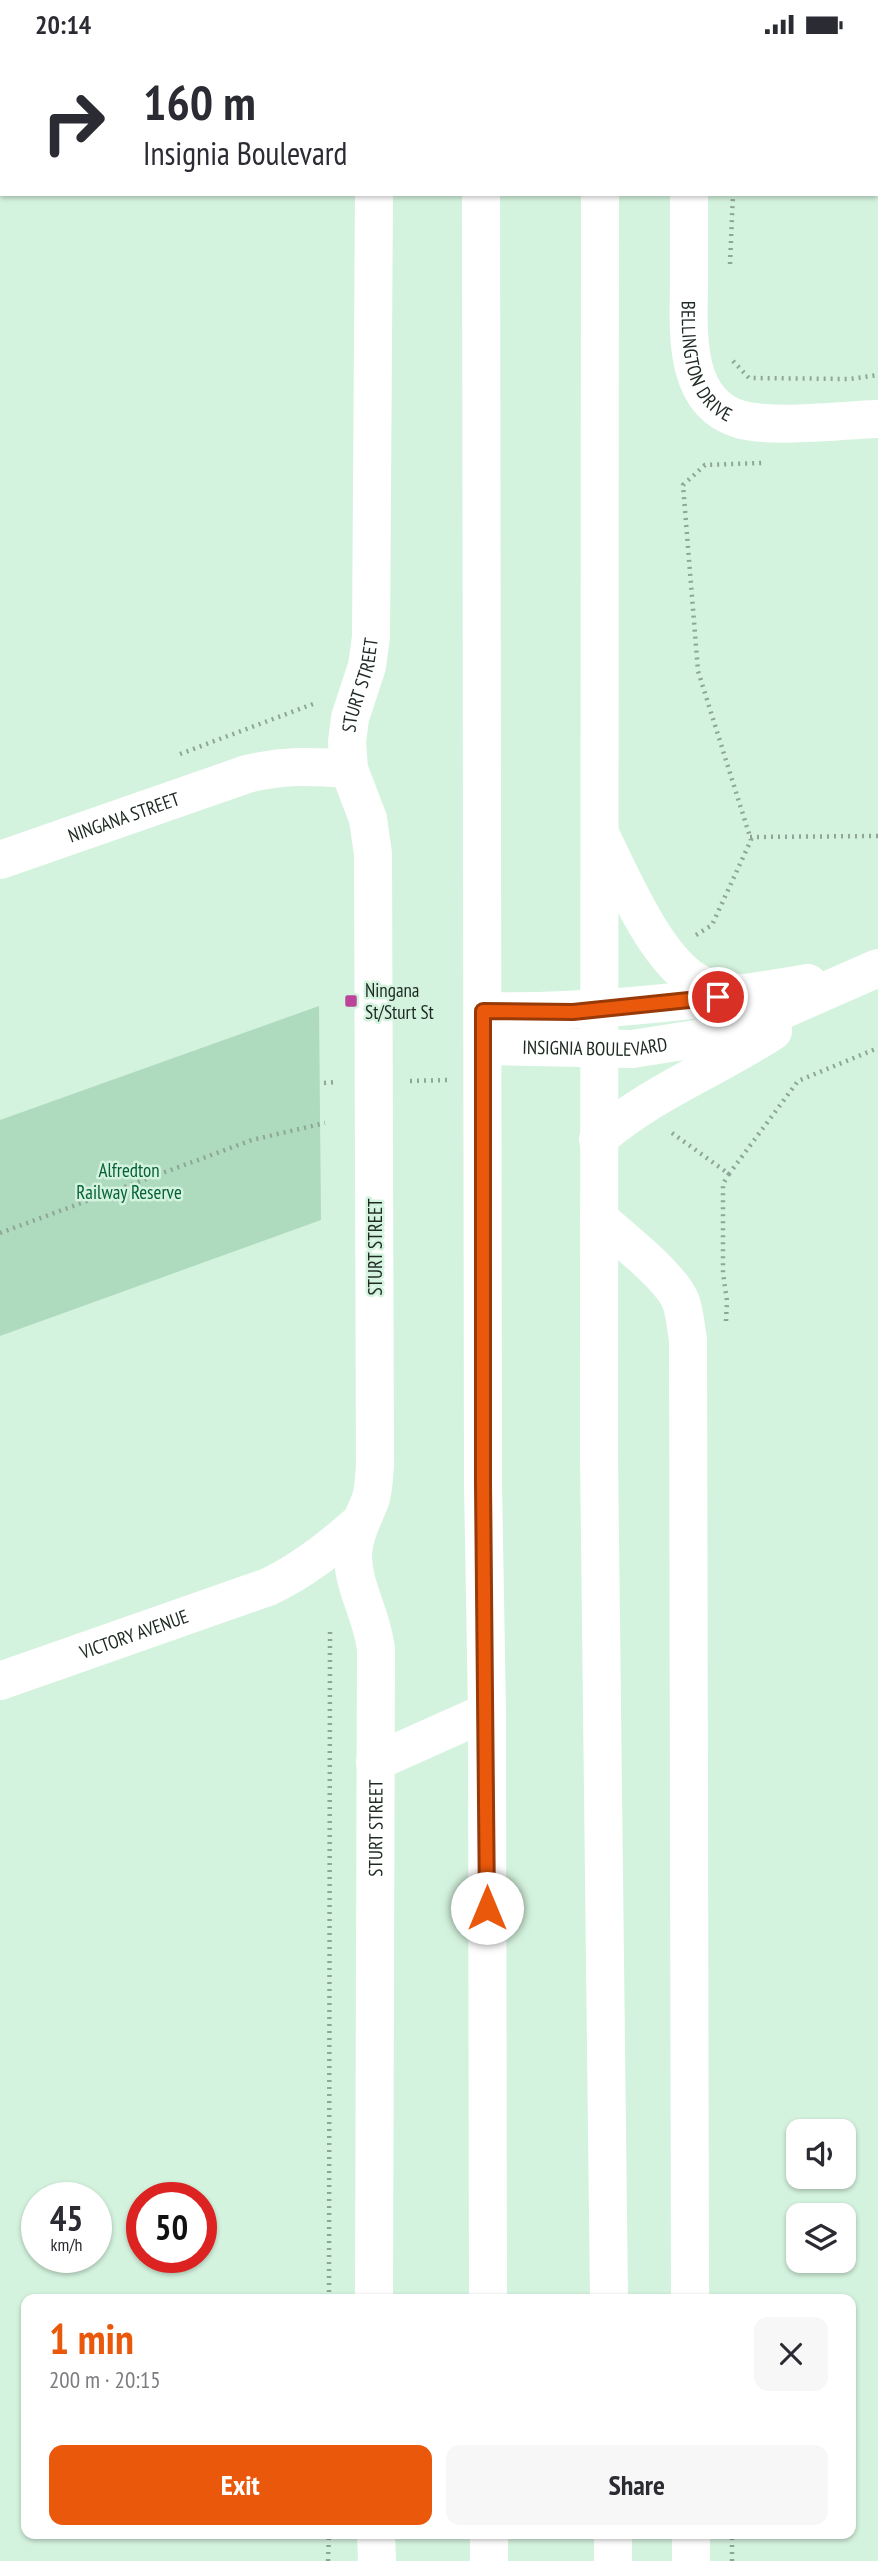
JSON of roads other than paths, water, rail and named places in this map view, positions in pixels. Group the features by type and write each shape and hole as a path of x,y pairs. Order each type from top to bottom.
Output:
{"street":[{"name":"STURT STREET","path":"373,2294 376,1650 372,1626 343,1588 355,1577 353,1552 358,1524 372,1494 375,1465 373,854 369,828 349,769 348,730 368,666 371,637 374,196"},
{"path":"481,196 483,1483 487,1712 488,2294"},
{"path":"600,196 598,1139 601,1741 609,2294"},
{"name":"BELLINGTON DRIVE","path":"689,196 689,339 694,370 707,395 717,407 730,415 758,422 878,419"},
{"name":"NINGANA STREET","path":"247,774 320,735 355,706"},
{"name":"NINGANA STREET","path":"0,860 247,774 291,765 349,769"},
{"path":"600,834 657,941 678,968 712,989 760,992"},
{"path":"598,1139 641,1106 762,1038 863,974"},
{"name":"INSIGNIA BOULEVARD","path":"483,1028 551,1012 600,1010 760,992 863,974"},
{"name":"INSIGNIA BOULEVARD","path":"483,1028 600,1049 632,1049 709,1035 778,1012 863,974"},
{"path":"599,1218 654,1269 677,1295 688,1340 690,2294"},
{"name":"VICTORY AVENUE","path":"0,1681 268,1587 315,1560 358,1524"},
{"name":"VICTORY AVENUE","path":"268,1587 295,1581 312,1581 343,1588"},
{"path":"375,1762 487,1712"},
{"path":"376,2539 377,2561"},
{"path":"613,2539 613,2561"},
{"path":"691,2539 691,2561"}],"place":[{"name":"Ningana St/Sturt St","path":"351,1001"}],"park label":[{"name":"Alfredton Railway Reserve","path":"129,1181"}]}
